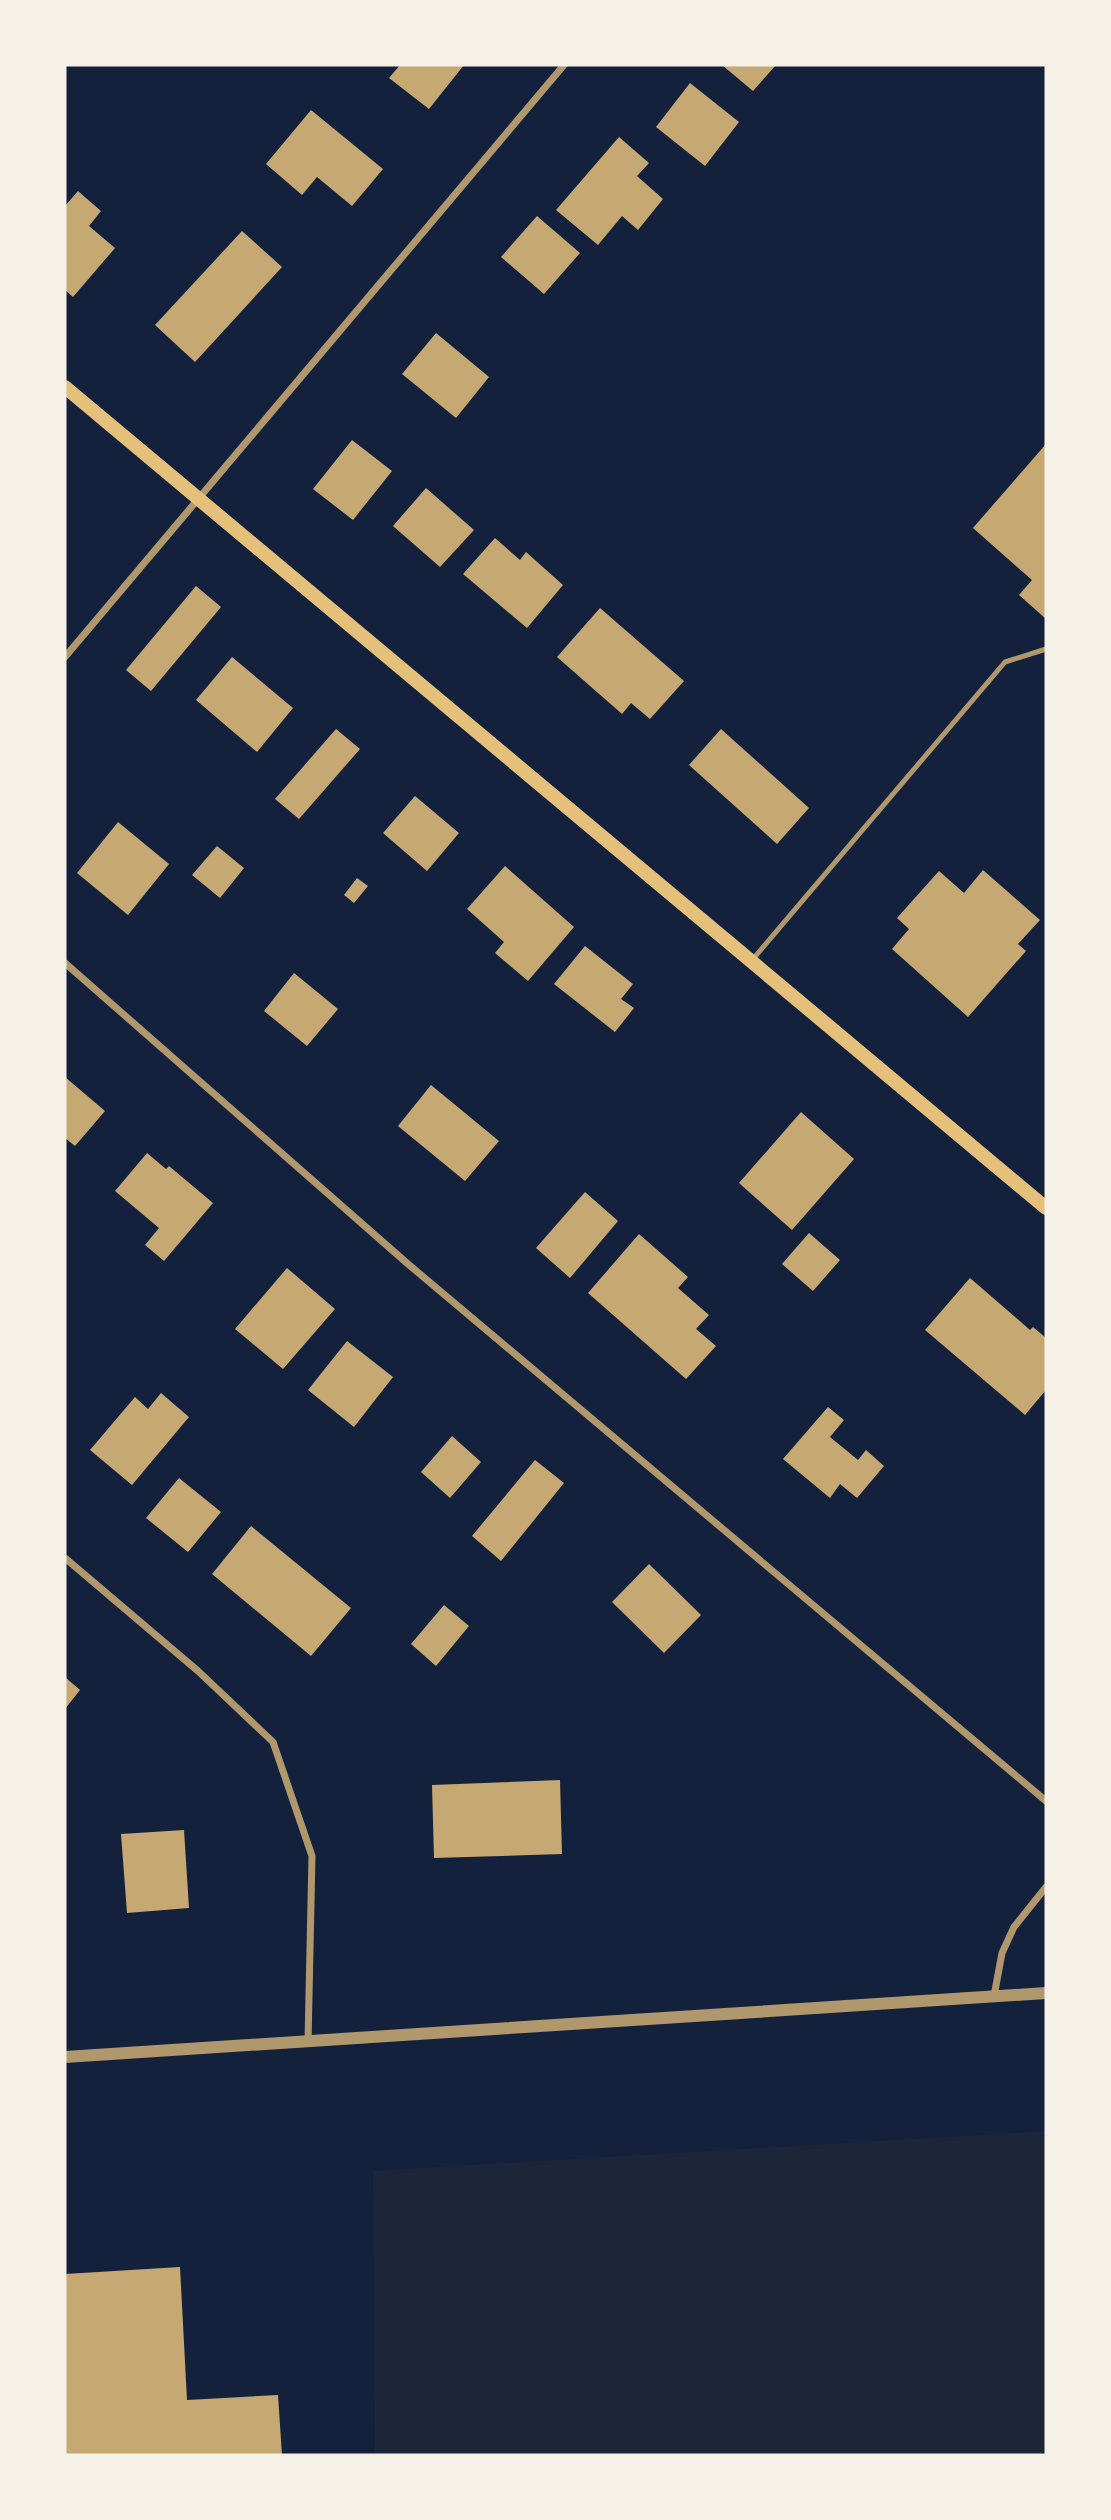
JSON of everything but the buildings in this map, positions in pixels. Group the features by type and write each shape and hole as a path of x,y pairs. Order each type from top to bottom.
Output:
{"main road":[{"path":"65,387 1046,1208"}],"street":[{"path":"65,655 565,65"},
{"path":"65,963 408,1264 1046,1801"},
{"path":"65,1558 198,1671 273,1742 313,1856 308,2042"},
{"path":"994,1996 1002,1953 1014,1927 1046,1887"},
{"path":"65,2057 1046,1993"}],"lane":[{"path":"751,961 1005,662 1046,649"}],"shaded area":[{"path":"1046,2131 1046,2455 375,2455 373,2171"}]}
